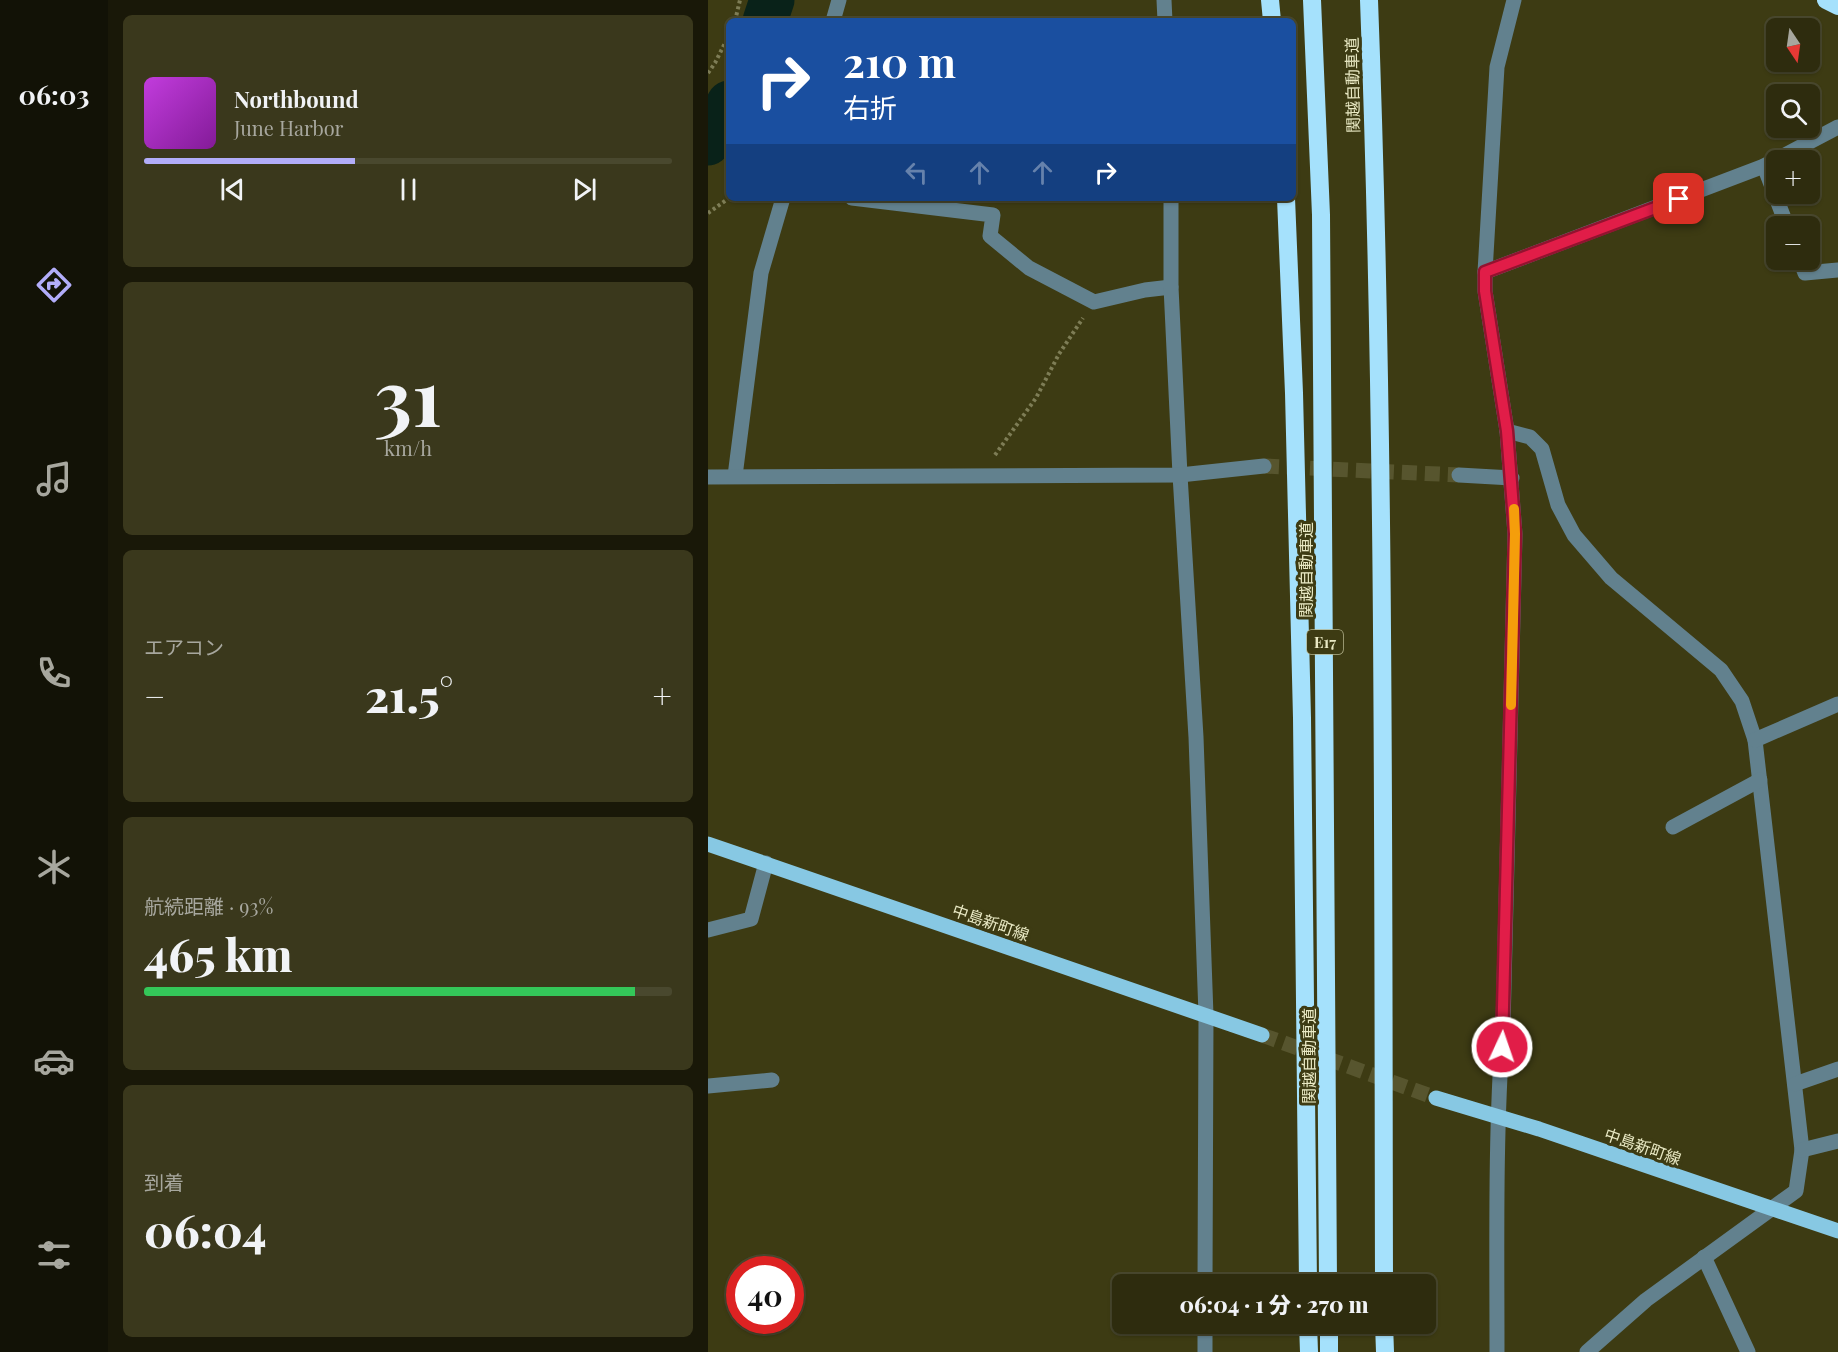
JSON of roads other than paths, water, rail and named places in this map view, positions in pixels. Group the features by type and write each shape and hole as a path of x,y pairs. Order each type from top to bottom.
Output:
{"highway":[{"path":"1270,0 1272,18"},
{"name":"関越自動車道","path":"1312,0 1321,215 1328,1274"},
{"name":"関越自動車道","path":"1369,0 1380,420 1384,1274"},
{"path":"1826,0 1838,6"},
{"path":"1286,201 1294,393 1302,718 1308,1274"},
{"path":"1308,1334 1309,1352"},
{"path":"1329,1334 1329,1352"},
{"path":"1384,1334 1384,1352"}],"main road":[{"name":"中島新町線","path":"708,843 1262,1035"},
{"name":"中島新町線","path":"1436,1098 1539,1129 1838,1231"}],"street":[{"path":"834,18 839,0"},
{"path":"1164,0 1165,18"},
{"path":"1497,1352 1496,1169 1503,1026 1515,534 1507,431 1485,291 1485,272 1497,67 1514,0"},
{"path":"1485,272 1764,166 1838,127"},
{"path":"1764,166 1783,216"},
{"path":"735,476 761,273 782,201"},
{"path":"877,201 993,215 990,236 1029,268 1094,302 1145,290 1171,287"},
{"path":"1171,201 1171,287 1196,737 1206,1015 1205,1274"},
{"path":"1804,270 1805,273 1838,270"},
{"path":"1507,431 1530,437 1542,449 1558,505 1574,535 1611,578 1721,670 1742,701 1755,740 1802,1150 1796,1191 1646,1300 1587,1352"},
{"path":"708,477 1180,475 1264,466"},
{"path":"1459,475 1512,478"},
{"path":"1755,740 1838,704"},
{"path":"1672,827 1760,780"},
{"path":"708,930 751,919 766,863"},
{"path":"1795,1084 1838,1069"},
{"path":"708,1086 772,1080"},
{"path":"1802,1150 1838,1141"},
{"path":"1704,1257 1748,1352"},
{"path":"1205,1334 1205,1352"}],"waterway":[{"path":"766,18 772,0"},
{"path":"708,143 726,109"}],"tunnel":[{"path":"1264,466 1459,475"},
{"path":"1262,1035 1436,1098"}]}
